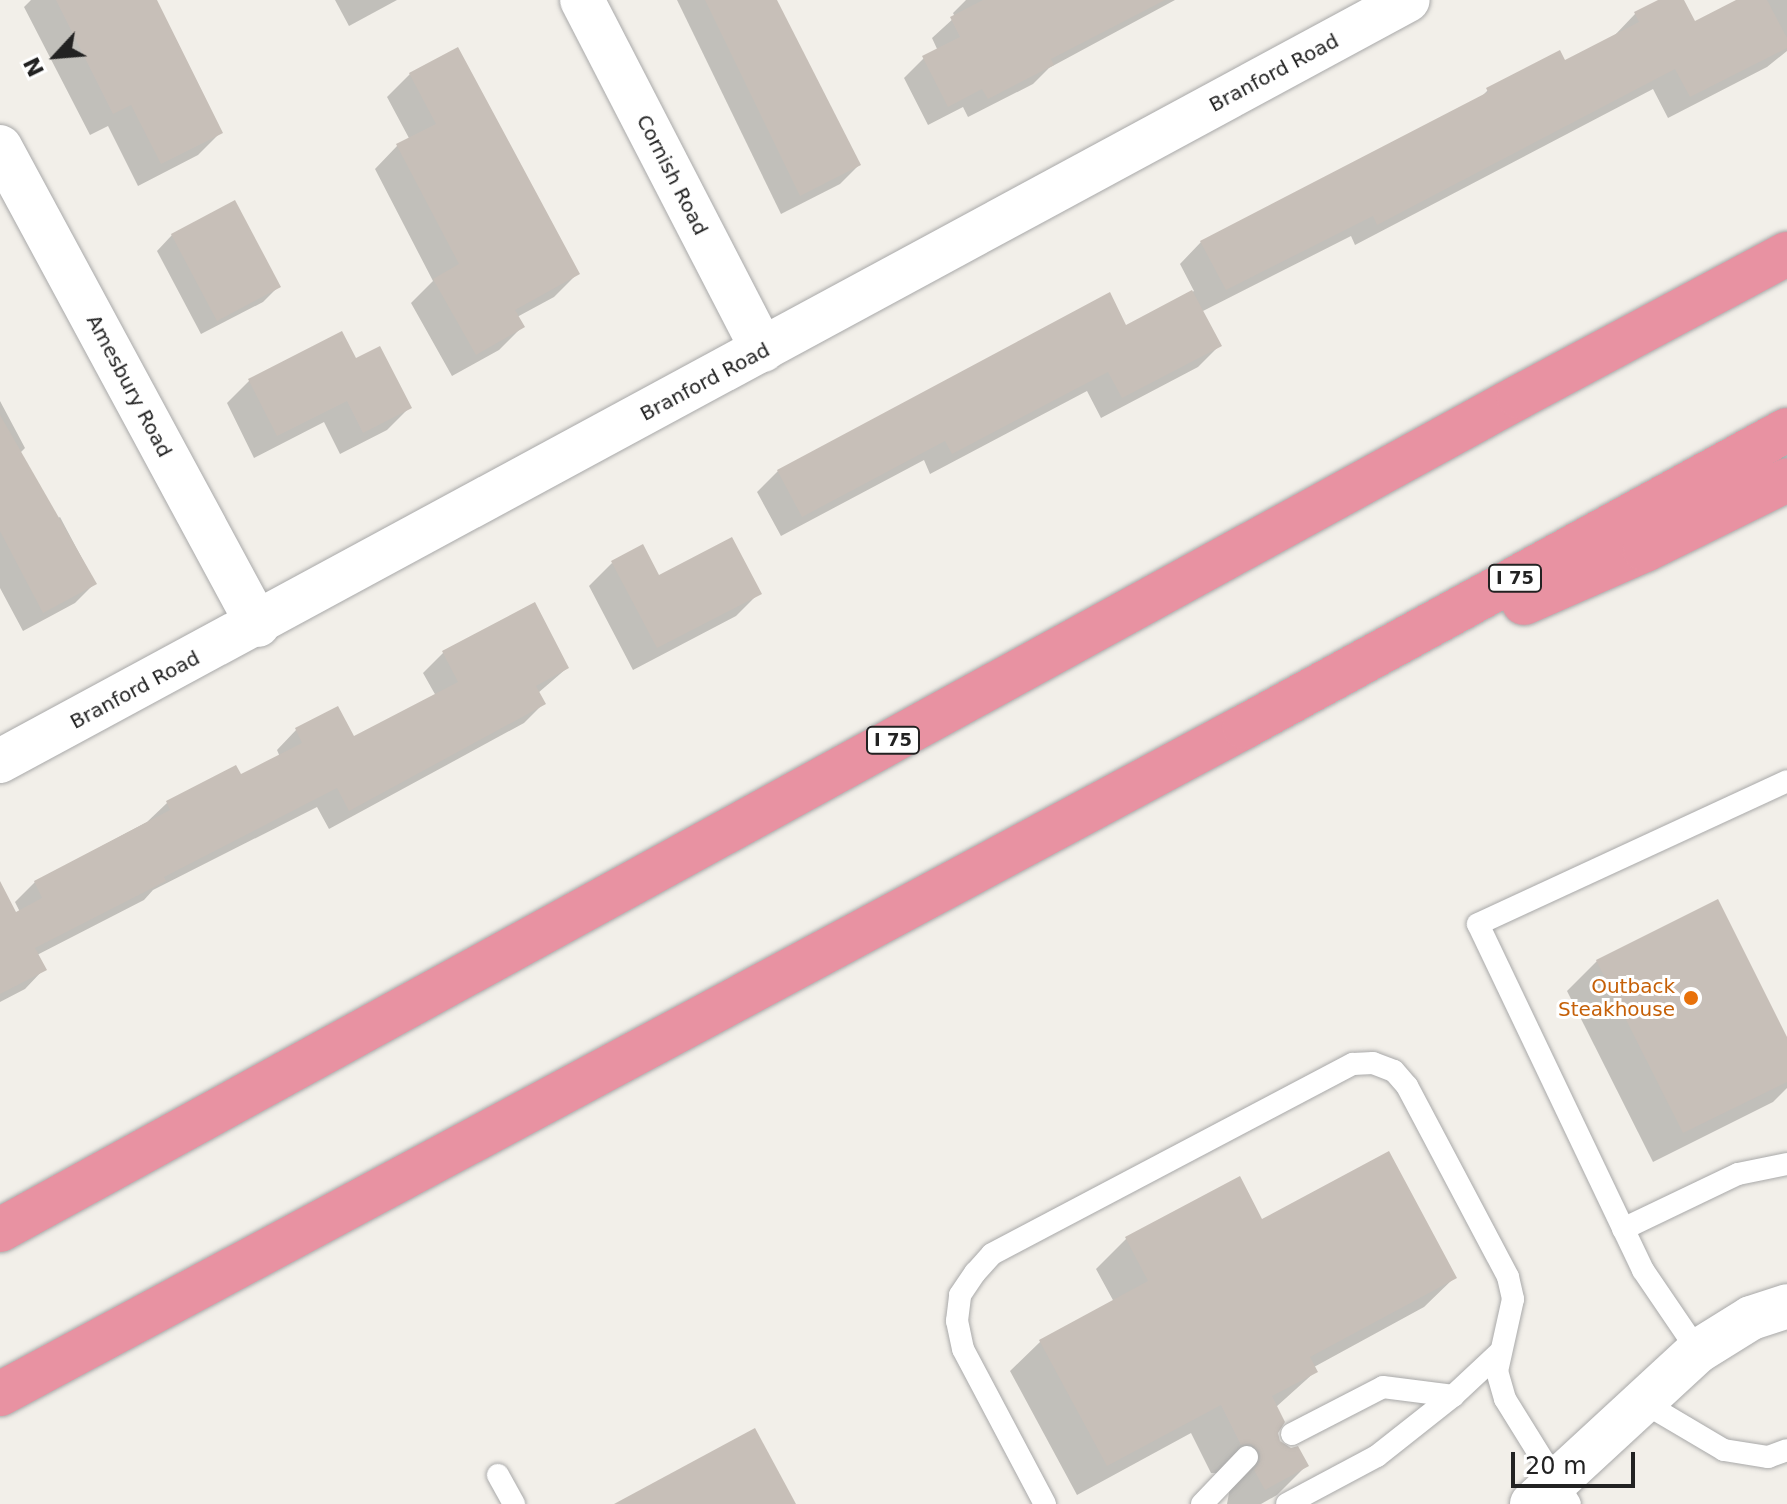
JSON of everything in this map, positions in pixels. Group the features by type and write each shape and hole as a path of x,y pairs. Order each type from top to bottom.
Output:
{"highway":[{"path":"1519,397 1787,227"},
{"name":"I 75","path":"0,1230 1519,397 1787,254"},
{"name":"I 75","path":"0,1394 1244,727 1787,430"},
{"path":"1244,727 1645,550 1787,480"}],"street":[{"name":"Cornish Road","path":"582,0 763,350"},
{"name":"Branford Road","path":"0,761 258,625 1408,0"},
{"name":"Amesbury Road","path":"0,147 258,625"},
{"path":"1552,1497 1641,1401 1698,1351 1751,1318 1787,1306"}],"lane":[{"path":"1698,1351 1643,1270 1478,924 1787,781"},
{"path":"1045,1504 963,1349 957,1321 960,1295 975,1273 992,1254 1353,1064 1373,1063 1394,1071 1407,1086 1508,1277 1513,1299 1497,1371 1505,1399 1552,1497"},
{"path":"1623,1229 1738,1174 1787,1164"},
{"path":"1287,1504 1377,1456 1453,1396 1499,1353"},
{"path":"1292,1434 1383,1387 1453,1396"},
{"path":"1641,1401 1724,1450 1768,1457 1787,1450"},
{"path":"1202,1504 1247,1457"},
{"path":"498,1475 514,1504"}],"building":[{"path":"56,0 157,0 223,133 161,164 131,105 113,114"},
{"path":"705,0 777,0 861,165 800,196"},
{"path":"983,0 1165,0 1051,59 1054,65 988,99 982,89 948,107 922,56 960,37 950,17"},
{"path":"1658,0 1684,0 1695,21 1736,0 1767,0 1787,38 1787,48 1690,97 1675,69 1377,225 1373,216 1226,290 1200,241 1488,92 1486,88 1560,50 1565,60 1639,22 1634,12"},
{"path":"458,47 580,274 515,310 525,327 476,355 433,279 459,264 396,144 436,124 409,73"},
{"path":"235,200 281,287 217,321 171,234"},
{"path":"1192,290 1222,346 1122,398 1108,372 952,454 945,441 802,517 777,470 1110,292 1126,325"},
{"path":"342,331 356,358 380,346 412,408 363,433 347,401 277,436 248,379"},
{"path":"0,415 97,584 43,613 0,531"},
{"path":"732,537 762,594 657,648 611,561 643,544 659,575"},
{"path":"535,602 569,668 536,686 546,704 349,811 337,788 164,877 166,881 35,948 47,970 0,994 0,881 16,912 42,898 34,881 170,810 166,801 236,765 241,774 302,743 295,728 338,706 354,736 458,682 442,651"},
{"name":"Outback Steakhouse","path":"1718,899 1787,1037 1787,1082 1683,1133 1596,960"},
{"path":"1389,1151 1457,1278 1310,1357 1318,1372 1272,1396 1285,1422 1278,1433 1280,1441 1291,1448 1298,1446 1309,1466 1265,1490 1254,1470 1260,1461 1260,1452 1251,1444 1241,1445 1221,1405 1107,1466 1039,1340 1148,1281 1125,1237 1240,1176 1262,1219"},
{"path":"755,1428 796,1504 614,1504"}],"place":[{"name":"Outback Steakhouse","path":"1691,998"}]}
